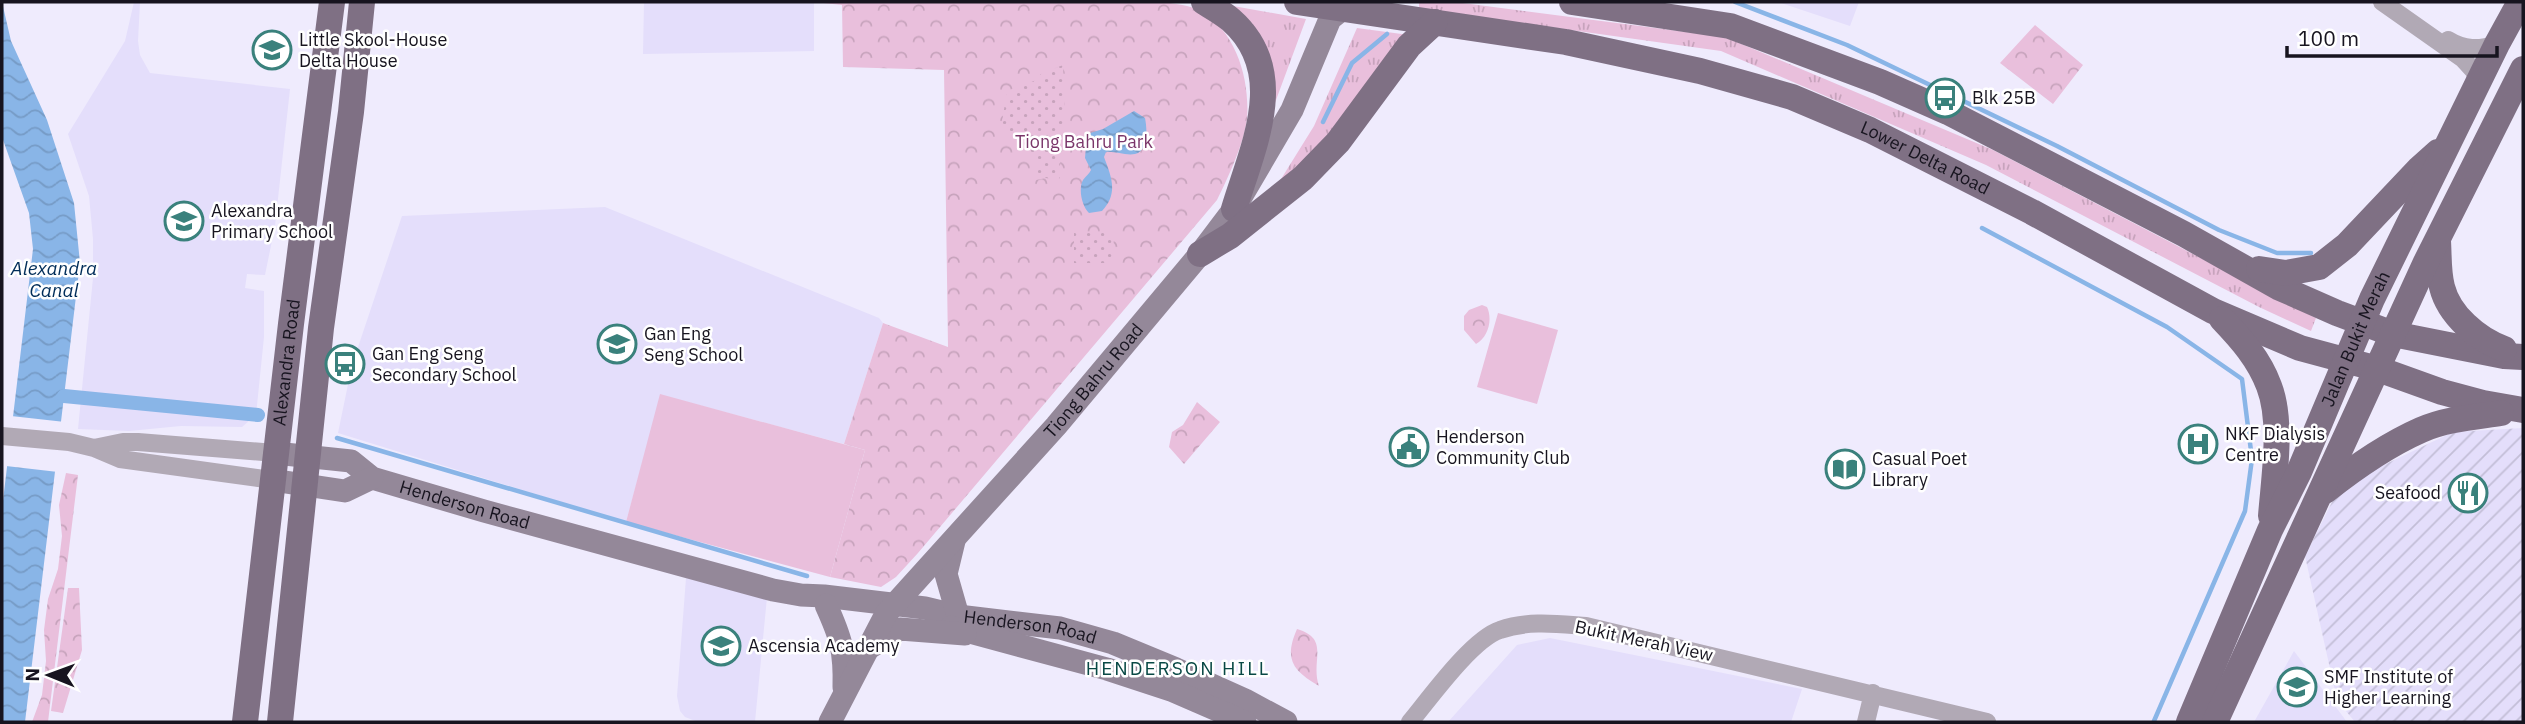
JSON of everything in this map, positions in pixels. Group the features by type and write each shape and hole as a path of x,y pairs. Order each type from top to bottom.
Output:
{"main road":[{"name":"Alexandra Road","path":"245,722 275,453 332,2"},
{"name":"Alexandra Road","path":"280,722 321,328 349,125 362,2"},
{"path":"1204,2 1230,18 1246,36 1256,50 1262,70 1264,98 1261,120 1234,209"},
{"name":"Lower Delta Road","path":"1297,2 1580,45 1700,71 1792,97 1870,130 2020,205 2213,311 2300,348 2378,369 2442,392 2523,410"},
{"path":"1572,2 1730,26 1880,82 1948,112 2278,286 2362,323 2393,334 2504,356 2523,356"},
{"name":"Jalan Bukit Merah","path":"2189,722 2362,323 2520,2"},
{"name":"Tiong Bahru Road","path":"830,722 890,609 1026,459 1200,254 1234,209 1292,110 1335,7"},
{"path":"1200,254 1230,236 1303,178 1338,142 1409,46 1435,22"},
{"name":"Jalan Bukit Merah","path":"2215,722 2393,334 2523,69"},
{"path":"2240,264 2286,273 2319,267 2347,245 2419,169 2449,143"},
{"path":"2438,240 2441,285 2446,299 2457,315 2473,331 2499,347 2523,356"},
{"path":"2213,311 2246,344 2270,387 2275,411 2275,440 2270,530"},
{"path":"2320,495 2353,469 2421,430 2460,419 2523,410"},
{"name":"Henderson Road","path":"275,453 351,461 372,478 532,525 774,590 824,596 890,609 1003,640 1171,690 1245,722"},
{"path":"272,480 345,491 372,478"},
{"path":"956,534 946,574 958,616"},
{"name":"Henderson Road","path":"801,595 826,605 925,608 958,616 1059,628 1113,643 1245,700 1286,722"},
{"path":"826,605 836,626 845,657 844,694"},
{"path":"868,648 900,629 943,631 1003,640"}],"street":[{"path":"2382,2 2463,59 2474,71 2479,83"},
{"path":"2397,2 2451,42 2463,47 2481,49 2497,44"},
{"path":"3,436 69,442 94,448 120,459 272,480"},
{"path":"94,448 138,442 275,453"},
{"name":"Bukit Merah View","path":"1410,722 1485,637 1502,629 1536,624 1587,626 1876,699 1952,722"},
{"name":"Bukit Merah View","path":"1420,722 1489,644 1504,636 1530,631 1585,634 1987,722"},
{"path":"1866,722 1876,699"},
{"path":"1872,722 1876,699"}],"shaded area":[{"name":"Alexandra Primary School","path":"134,2 140,2 138,41 140,55 150,73 290,89 275,226 265,275 247,274 245,288 264,291 264,337 256,415 242,427 181,426 129,431 78,429 93,278 93,239 89,196 68,134 125,41"},
{"path":"644,2 814,2 814,51 643,54"},
{"path":"1778,2 1859,2 1850,26"},
{"name":"Gan Eng Seng School","path":"605,207 879,318 883,323 844,444 661,395 626,522 338,433 352,365 402,216"},
{"path":"2523,428 2523,722 2355,722 2337,700 2305,556 2333,500 2369,472 2453,432"},
{"name":"Ascensia Academy","path":"686,578 767,597 755,722 698,722 685,717 680,711 677,696"},
{"path":"1550,638 1802,689 1791,722 1448,722 1517,645"},
{"name":"SMF Institute of Higher Learning","path":"2294,651 2347,722 2254,722"}],"green space":[{"name":"Tiong Bahru Park","path":"814,2 1164,2 1182,5 1200,11 1223,31 1238,58 1246,89 1247,119 1243,139 1217,200 918,553 896,577 881,587 830,577 865,450 844,444 883,323 948,347 944,70 843,67 842,5"},
{"path":"1419,2 1455,2 1725,37 1993,150 2316,318 2311,331 2259,307 1986,165 1721,51 1419,9"},
{"path":"1222,4 1306,19 1252,165 1261,64"},
{"path":"2035,25 2083,65 2053,104 2000,63"},
{"path":"1357,28 1409,35 1332,135 1273,192 1314,126"},
{"path":"1063,65 1065,135 1060,178 1036,180 1031,155 1001,128 1007,91 1034,81 1041,74"},
{"path":"1074,233 1114,233 1113,263 1074,263"},
{"path":"1482,305 1487,307 1489,312 1489,323 1484,337 1476,344 1464,330 1464,316 1469,310"},
{"path":"1498,313 1558,330 1537,404 1477,387"},
{"path":"660,394 865,450 830,577 626,522"},
{"path":"1197,402 1220,422 1184,464 1169,447 1172,432 1183,425"},
{"path":"66,473 78,475 48,722 32,722 42,695 46,661 44,630 48,599 58,569 62,536 59,505"},
{"path":"68,588 79,588 82,650 63,713 51,711"},
{"path":"1297,629 1307,633 1317,645 1319,686 1302,675 1293,663 1291,648"}],"water":[{"name":"Alexandra Canal","path":"2,2 11,41 47,120 74,203 80,263 25,722 2,722 2,509 33,249 29,213 2,137"},
{"path":"1134,111 1145,118 1143,149 1135,154 1106,152 1104,157 1112,191 1102,211 1089,213 1081,193 1083,180 1091,170 1085,158 1087,134 1103,129"}],"pier":[{"path":"11,416 65,422 58,472 6,466"}],"waterway":[{"path":"1735,2 1847,45 2057,146 2219,230 2277,253 2311,253"},
{"path":"1323,122 1352,63 1387,34"},
{"path":"1982,228 2167,327 2242,379 2252,459 2245,511 2154,721"},
{"path":"64,396 258,415"},
{"path":"337,438 807,576"}],"place":[{"name":"Little Skool-House Delta House","path":"272,50"},
{"name":"Blk 25B","path":"1945,98"},
{"name":"Alexandra Primary School","path":"184,221"},
{"name":"Gan Eng Seng School","path":"617,344"},
{"name":"Gan Eng Seng Secondary School","path":"345,364"},
{"name":"NKF Dialysis Centre","path":"2198,444"},
{"name":"Henderson Community Club","path":"1409,447"},
{"name":"Casual Poet Library","path":"1845,469"},
{"name":"Seafood","path":"2468,493"},
{"name":"Ascensia Academy","path":"721,646"},
{"name":"SMF Institute of Higher Learning","path":"2297,687"}],"district":[{"name":"HENDERSON HILL","path":"1178,668"}]}
